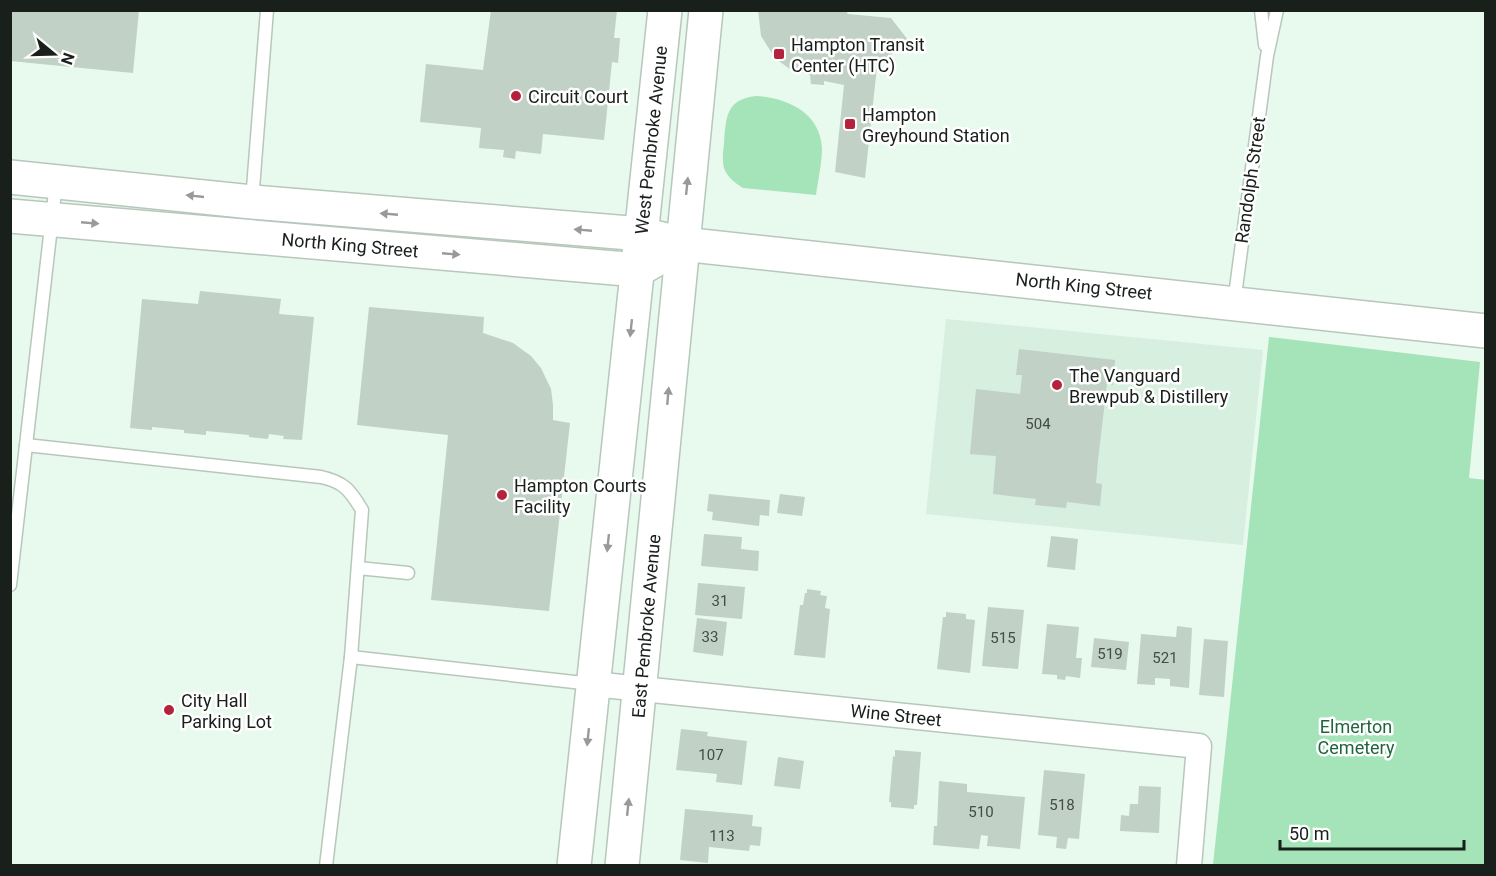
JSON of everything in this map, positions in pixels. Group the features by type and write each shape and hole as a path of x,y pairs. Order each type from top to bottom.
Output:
{"main road":[{"name":"West Pembroke Avenue","path":"638,270 665,10"},
{"path":"574,866 638,270 682,244 706,10"},
{"name":"North King Street","path":"10,177 252,202 642,234 682,244 1485,331"},
{"name":"North King Street","path":"10,216 638,270"},
{"name":"East Pembroke Avenue","path":"622,866 682,244"}],"street":[{"name":"Wine Street","path":"593,684 1199,746 1188,866"}],"lane":[{"path":"252,202 267,10"},
{"path":"1261,10 1267,56"},
{"path":"1267,56 1277,10"},
{"name":"Randolph Street","path":"1233,304 1267,56"},
{"path":"10,585 56,182"},
{"path":"26,446 334,480 350,490 362,510 351,657 326,866"},
{"path":"358,568 408,573"},
{"path":"351,657 593,684"}],"shaded area":[{"path":"946,319 1263,350 1243,545 926,514"}],"green space":[{"path":"756,96 790,104 800,109 815,125 822,148 816,195 743,188 727,174 723,156 725,126 729,112 738,101"},
{"name":"Elmerton Cemetery","path":"1269,337 1480,362 1469,478 1486,480 1485,865 1213,865"}],"building":[{"path":"10,10 139,10 133,73 10,61"},
{"name":"Circuit Court","path":"491,10 617,10 614,38 620,38 618,63 612,62 604,140 543,134 541,154 516,151 515,159 503,157 504,150 479,148 481,128 420,122 426,64 483,70"},
{"path":"758,10 845,10 848,14 891,18 908,40 877,67 865,178 835,172 844,85 824,81 824,85 811,84 810,75 791,70 775,58 761,36"},
{"path":"200,291 281,299 279,314 314,317 302,440 283,439 284,436 269,434 268,439 206,431 206,435 152,427 152,430 130,428 142,299 198,304"},
{"name":"Hampton Courts Facility","path":"369,307 484,317 483,333 513,343 531,356 541,368 551,389 553,420 570,423 549,611 431,600 448,435 357,425"},
{"path":"1019,349 1115,360 1113,385 1107,384 1098,460 1096,483 1102,484 1100,506 1067,502 1066,508 1035,505 1036,499 993,494 996,456 970,454 976,389 1020,394 1022,375 1016,375"},
{"path":"709,494 770,500 769,516 760,515 759,526 712,520 713,512 707,511"},
{"path":"780,494 805,497 802,516 777,513"},
{"path":"704,534 742,537 741,549 759,551 758,571 701,566"},
{"path":"1051,536 1078,539 1075,570 1047,567"},
{"path":"698,583 745,587 742,619 695,615"},
{"path":"807,589 821,591 820,595 827,596 825,608 830,609 825,658 794,655 800,605 803,605"},
{"path":"988,607 1024,610 1018,669 982,666"},
{"path":"946,612 966,614 966,619 975,620 970,673 937,669 943,617 946,617"},
{"path":"697,618 727,622 723,656 693,652"},
{"path":"1047,624 1079,627 1076,658 1082,658 1080,678 1066,676 1065,680 1057,679 1057,675 1042,674"},
{"path":"1177,626 1192,628 1189,688 1170,686 1170,679 1155,678 1155,685 1137,684 1141,634 1176,637"},
{"path":"1094,638 1129,642 1126,670 1091,667"},
{"path":"1204,639 1228,641 1224,697 1199,695"},
{"path":"681,729 708,732 707,736 747,741 742,785 716,782 717,774 676,770"},
{"path":"895,750 921,752 917,805 914,805 914,809 891,807 891,802 889,802"},
{"path":"778,757 804,761 800,789 774,786"},
{"path":"1044,770 1085,774 1079,839 1068,838 1066,849 1056,848 1057,837 1038,835"},
{"path":"939,781 967,784 967,792 1025,797 1020,849 987,846 988,836 981,835 979,849 933,845 934,826 937,826"},
{"path":"1139,786 1161,787 1159,833 1120,831 1121,815 1129,816 1130,804 1138,804"},
{"path":"685,809 753,815 752,826 762,827 760,846 750,845 749,851 709,847 708,863 680,860"}],"place":[{"name":"Hampton Transit Center (HTC)","path":"779,54"},
{"name":"Circuit Court","path":"516,96"},
{"name":"Hampton Greyhound Station","path":"850,124"},
{"name":"The Vanguard Brewpub & Distillery","path":"1057,385"},
{"name":"Hampton Courts Facility","path":"502,495"},
{"name":"City Hall Parking Lot","path":"169,710"}]}
